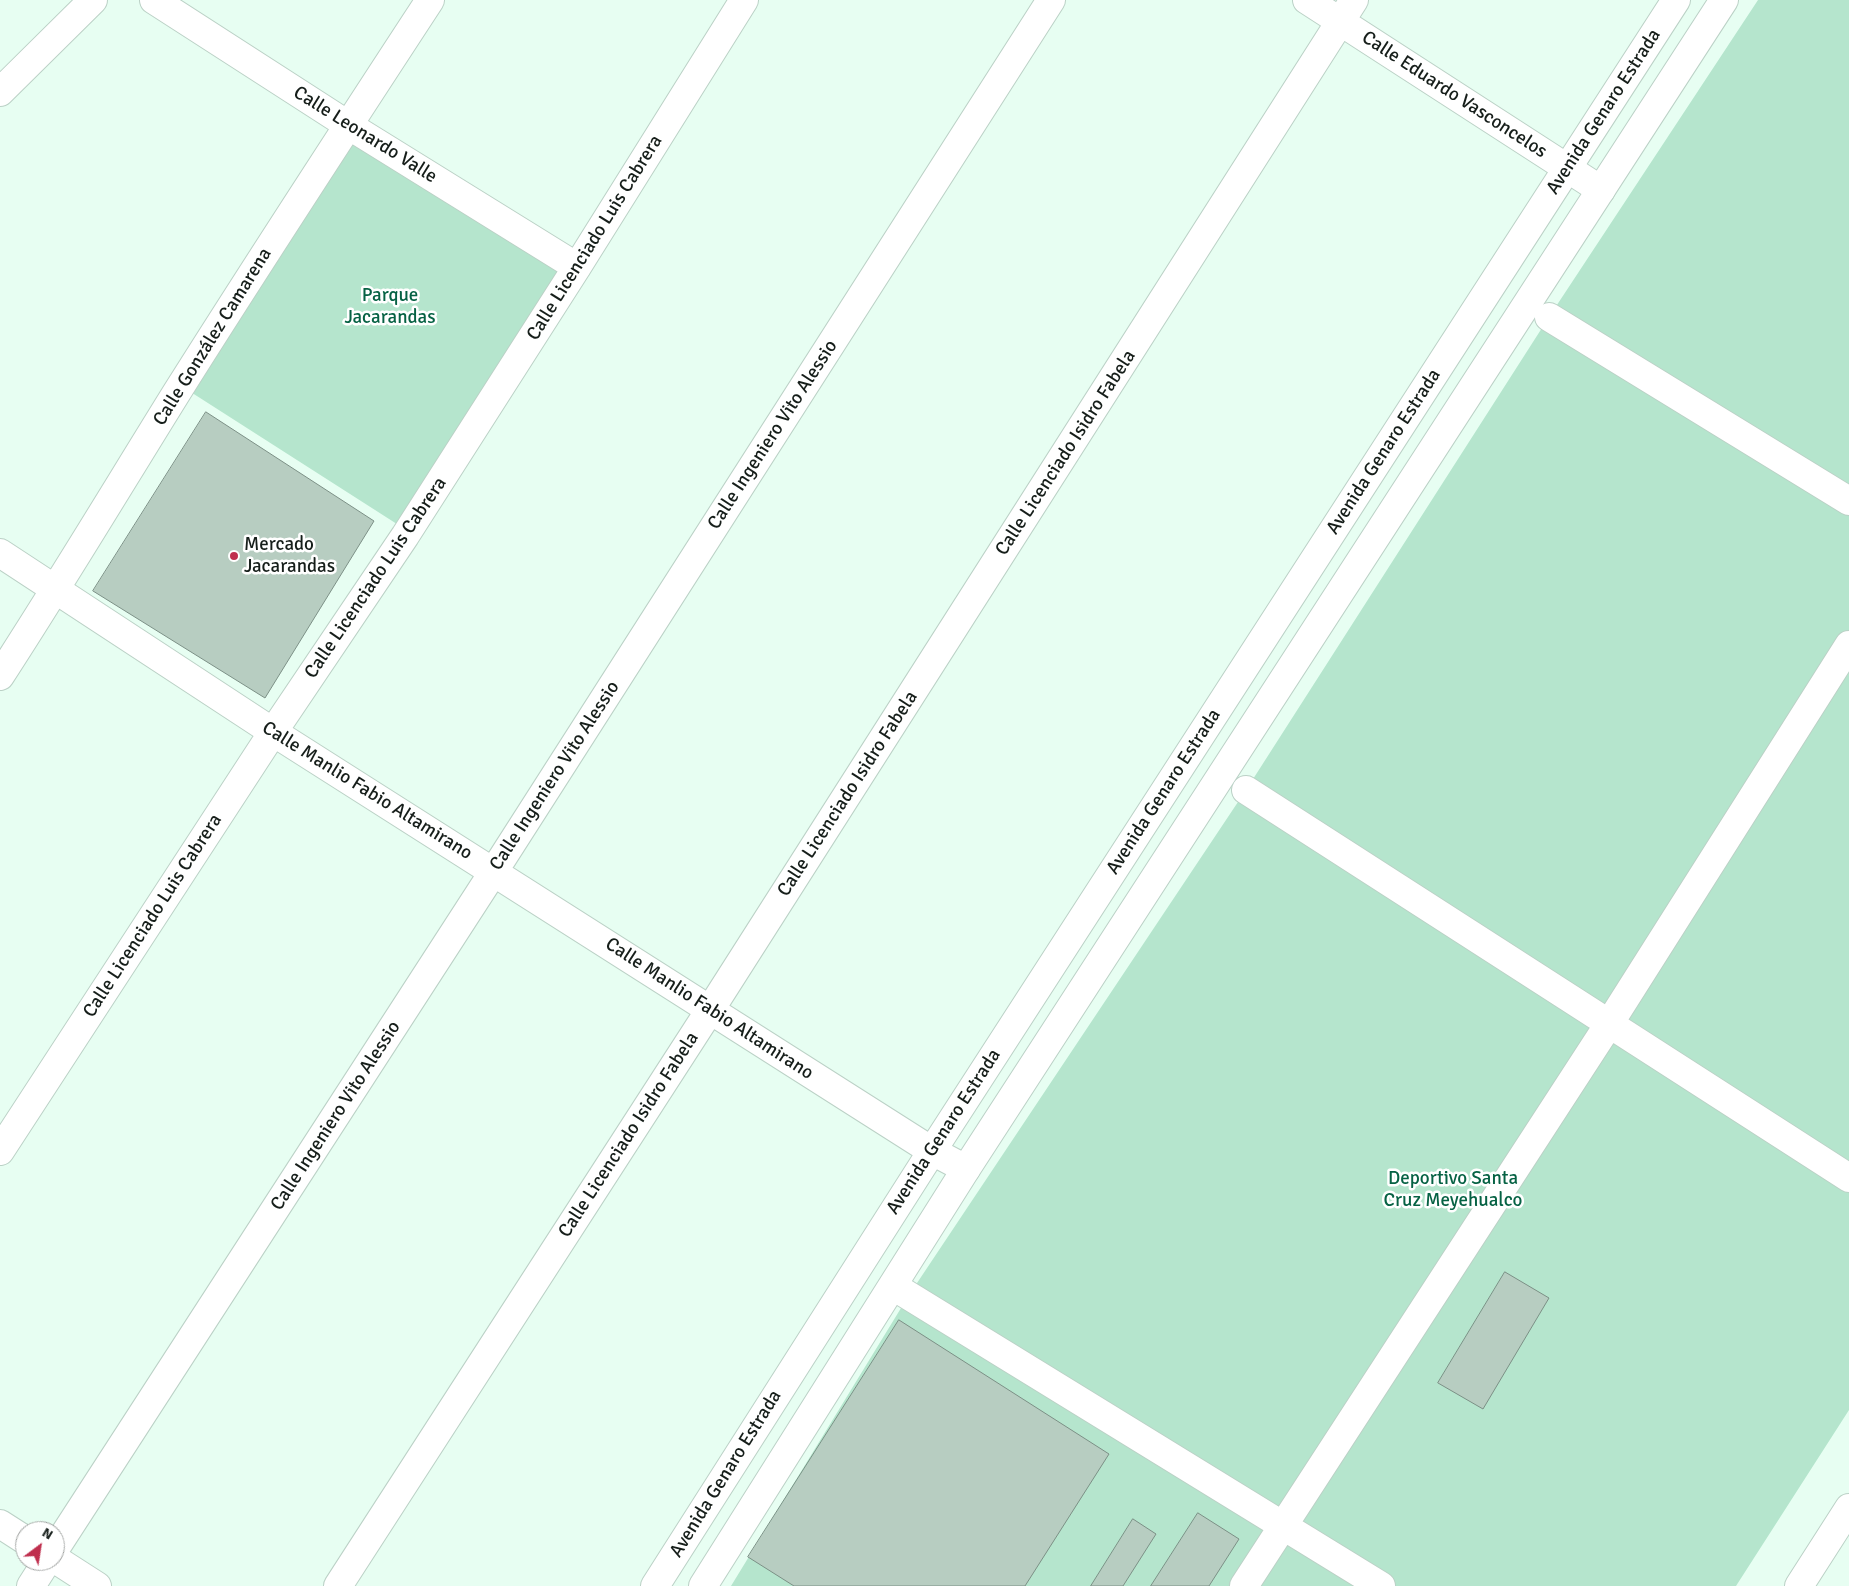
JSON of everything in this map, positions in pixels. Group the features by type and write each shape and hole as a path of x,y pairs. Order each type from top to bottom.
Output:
{"street":[{"path":"0,92 93,0"},
{"name":"Calle Leonardo Valle","path":"154,0 348,125 578,267"},
{"name":"Calle González Camarena","path":"0,676 56,590 177,392 430,0"},
{"name":"Calle Licenciado Luis Cabrera","path":"0,1151 273,732 405,536 578,267 744,0"},
{"name":"Calle Ingeniero Vito Alessio","path":"65,1534 494,871 1051,0"},
{"name":"Calle Eduardo Vasconcelos","path":"1307,0 1348,11 1567,168 1601,190"},
{"name":"Avenida Genaro Estrada","path":"655,1586 932,1151 1676,0"},
{"name":"Avenida Genaro Estrada","path":"703,1586 966,1169 1724,0"},
{"name":"Calle Licenciado Isidro Fabela","path":"338,1586 710,1010 1348,11"},
{"path":"1549,317 1849,501"},
{"name":"Calle Manlio Fabio Altamirano","path":"0,553 273,732 932,1151 966,1169"},
{"path":"1244,1586 1609,1024 1849,645"},
{"path":"1246,790 1849,1178"},
{"path":"893,1286 1381,1586"},
{"path":"1799,1586 1849,1508"},
{"path":"0,1524 15,1534"},
{"path":"65,1565 97,1586"},
{"path":"31,1586 41,1571"}],"green space":[{"name":"Deportivo Santa Cruz Meyehualco","path":"1758,0 1849,0 1849,1410 1736,1586 731,1586 909,1295 1246,790 1549,317"},
{"name":"Parque Jacarandas","path":"349,127 573,265 400,526 186,389"}],"building":[{"name":"Mercado Jacarandas","path":"206,412 374,521 265,698 93,591"},
{"path":"1505,1272 1549,1298 1483,1409 1438,1383"},
{"path":"899,1320 1109,1454 1025,1586 794,1586 748,1557"},
{"path":"1198,1513 1239,1539 1209,1586 1151,1586"},
{"path":"1133,1519 1156,1534 1123,1586 1091,1586"}],"place":[{"name":"Mercado Jacarandas","path":"234,556"}]}
